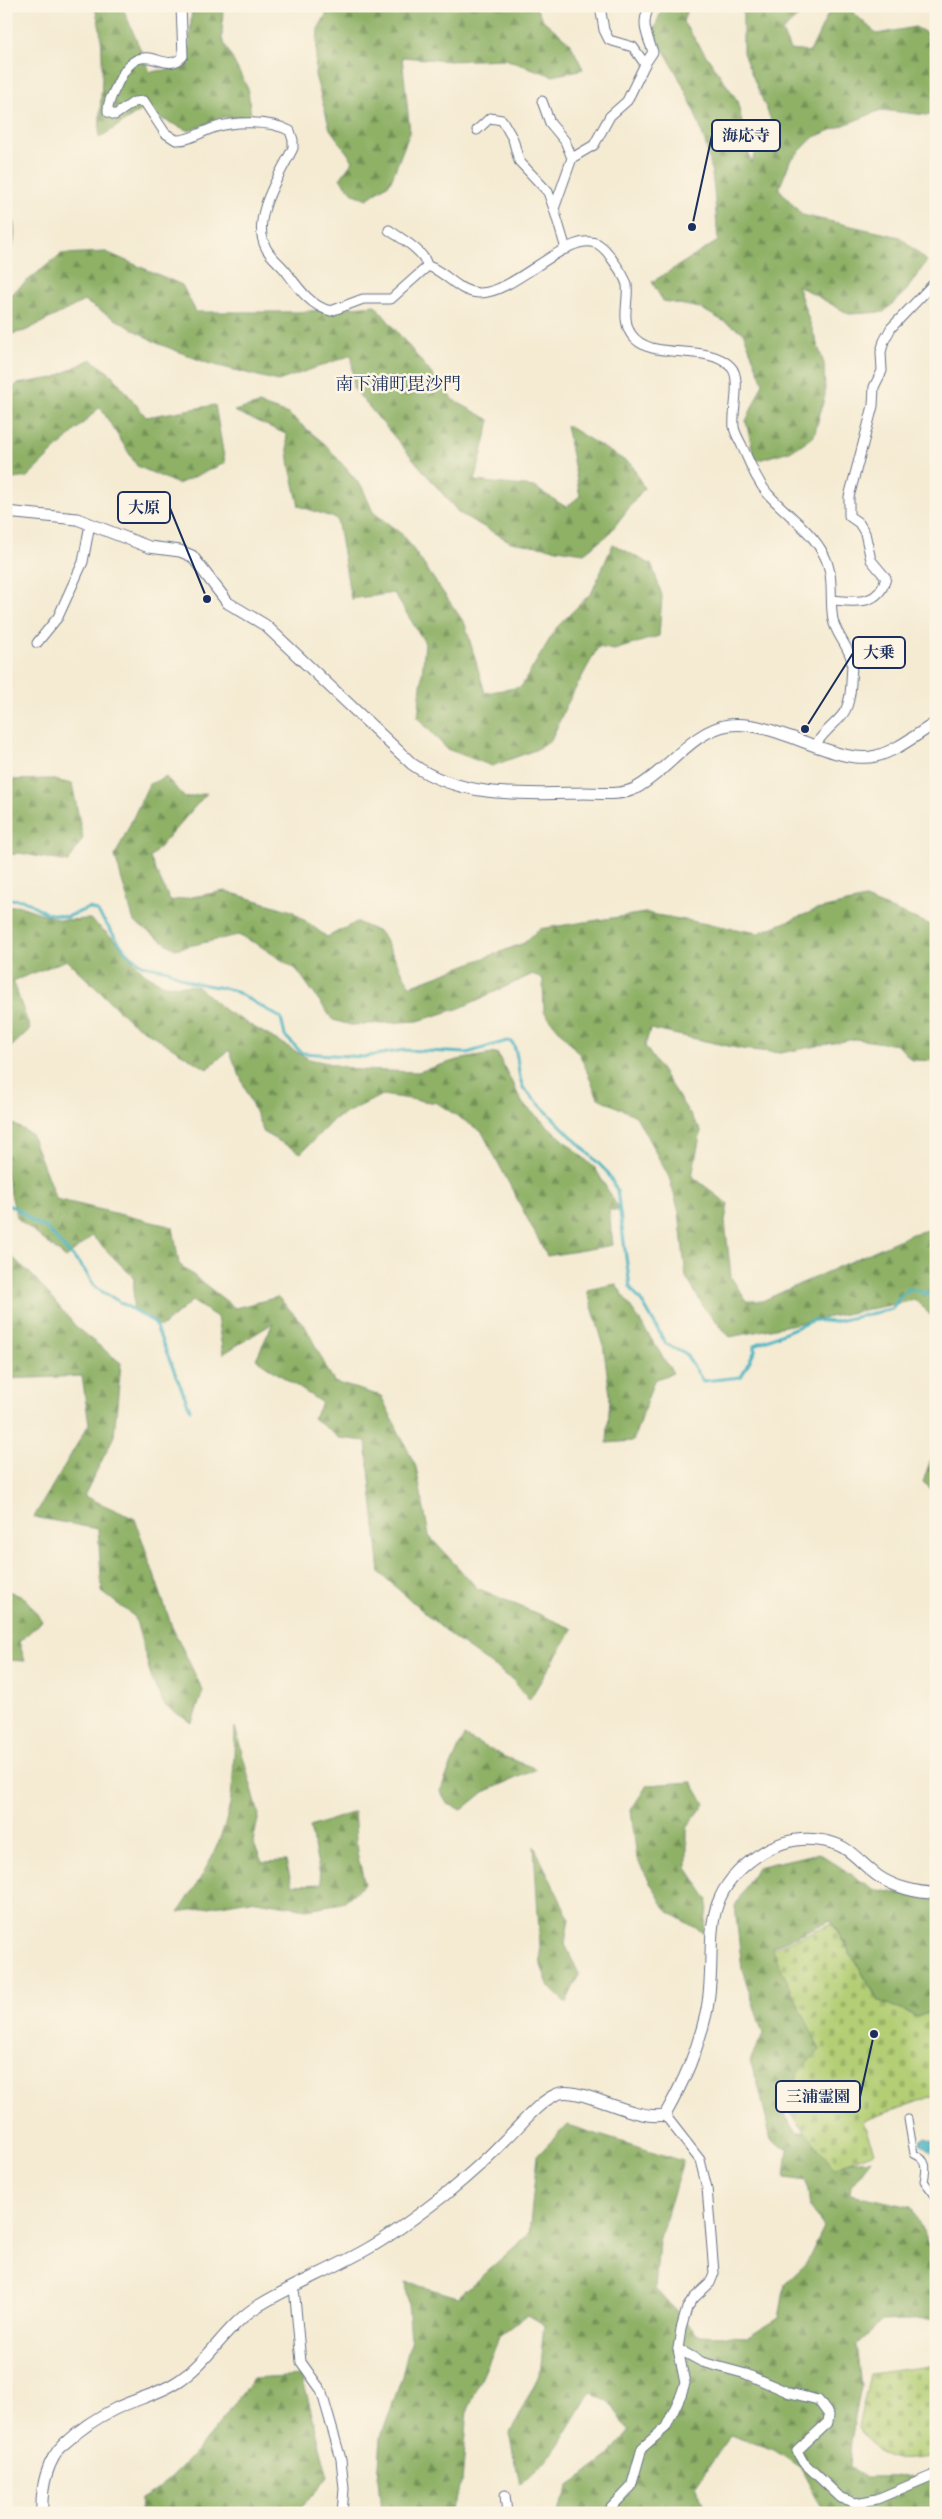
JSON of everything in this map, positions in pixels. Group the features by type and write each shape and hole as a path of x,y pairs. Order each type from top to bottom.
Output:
{"street":[{"path":"180,6 183,56 174,62 164,62 145,56 131,62 122,73 108,105 110,114 115,115 134,102 144,100 168,136 179,141 228,125 262,123 290,131 293,140 292,148 264,209 261,235 268,252 283,267 299,290 326,310 335,310 363,299 391,299 427,266"},
{"path":"600,6 604,30 609,40 633,47 645,64"},
{"path":"554,209 572,158 594,145 603,133 610,116 627,101 653,52 643,26 645,15 650,6"},
{"path":"542,101 550,123 565,141 572,158"},
{"path":"477,130 490,118 502,120 513,139 519,161 548,192 566,249"},
{"path":"389,230 420,254 427,266 440,271 460,288 486,293 509,285 566,249 581,243 592,242 608,253 627,283 626,320 631,334 638,341 655,349 685,351 719,360 732,368 736,376 734,429 756,478 767,493 816,542 830,571 833,619 851,659 850,702 846,714 838,723 824,732 816,744"},
{"path":"833,600 862,602 875,596 883,589 886,578 871,560 865,533 859,523 849,516 849,497 873,406 874,387 882,372 881,352 884,340 891,328 936,281"},
{"path":"6,512 62,517 90,524 149,547 180,551 192,556 228,603 265,625 412,764 434,778 503,794 618,792 636,788 700,737 722,727 743,726 816,744 844,754 866,758 878,755 936,723"},
{"path":"37,643 58,616 83,562 90,524"},
{"path":"665,2116 690,2068 706,2013 713,1915 719,1898 740,1868 772,1846 798,1839 819,1840 840,1846 854,1854 878,1876 900,1887 936,1894"},
{"path":"42,2513 44,2480 63,2445 92,2422 116,2408 156,2394 179,2381 246,2314 369,2248 406,2224 448,2192 486,2159 546,2099 560,2093 575,2093 640,2115 652,2118 665,2116"},
{"path":"606,2513 631,2487 642,2448 666,2428 681,2395 685,2383 678,2349 680,2329 687,2308 694,2298 710,2283 714,2273 706,2188 700,2160 665,2116"},
{"path":"908,2119 914,2154 922,2157 927,2166 924,2181 936,2197"},
{"path":"294,2287 301,2362 321,2390 341,2459 344,2489 342,2513"},
{"path":"678,2349 702,2362 746,2374 790,2392 818,2400 829,2415 828,2422 797,2451 803,2462 841,2498 856,2504 877,2499 936,2474"},
{"path":"505,2495 507,2513"}],"green space":[{"path":"94,6 122,6 150,72 188,67 192,6 223,6 222,39 248,89 251,118 223,117 189,131 142,110 99,138 102,54 101,37"},
{"path":"331,6 535,6 543,20 570,43 583,69 553,76 505,59 449,61 402,57 410,132 390,183 367,199 354,194 340,179 353,161 330,129 315,75 318,29"},
{"path":"663,6 688,6 683,22 737,100 751,163 771,120 743,53 743,6 800,6 800,15 782,31 790,50 810,52 828,14 847,7 877,34 915,27 936,38 936,116 881,110 814,137 790,161 779,189 802,215 900,237 927,261 906,291 884,312 849,314 797,285 824,364 825,395 814,436 793,450 755,461 746,421 763,383 743,332 700,308 663,301 652,282 718,241 711,168 702,132 672,64 653,33"},
{"path":"6,208 13,221 15,234 12,248 6,261"},
{"path":"106,252 182,285 196,312 298,312 375,305 453,400 490,420 475,481 534,487 566,507 580,496 566,425 632,465 644,488 608,535 584,553 511,542 459,513 353,388 352,355 278,381 207,363 157,343 84,301 25,331 6,335 6,298 61,254"},
{"path":"91,359 113,376 146,417 215,405 225,463 178,484 137,466 100,407 27,477 6,480 6,396 17,384 54,378"},
{"path":"259,404 288,414 325,444 362,487 373,512 404,536 465,624 485,693 521,687 557,627 592,592 613,544 652,565 662,596 659,636 614,650 598,647 565,708 551,741 535,750 492,766 447,749 418,718 425,643 394,593 351,599 337,519 299,506 290,467 286,434 234,411"},
{"path":"166,777 185,798 207,793 150,858 170,901 225,891 292,911 327,937 357,922 381,933 410,986 524,943 539,929 645,913 758,933 816,910 865,899 934,926 936,1061 911,1060 898,1045 855,1039 780,1053 742,1049 650,1029 645,1046 701,1131 692,1176 728,1204 725,1221 731,1277 746,1301 762,1301 912,1234 936,1228 936,1321 915,1300 730,1337 705,1309 686,1277 679,1212 669,1177 636,1116 598,1098 580,1055 544,1012 543,980 533,974 460,1008 418,1021 351,1025 333,1020 297,970 257,944 238,935 175,949 134,922 115,856 149,784"},
{"path":"50,779 72,784 83,838 68,862 19,853 6,856 8,780"},
{"path":"17,905 61,920 90,919 114,939 144,973 164,985 197,986 226,1011 309,1059 359,1070 418,1072 457,1060 497,1053 523,1104 595,1168 620,1211 609,1210 613,1245 547,1256 482,1132 437,1103 382,1095 334,1119 301,1153 264,1133 229,1050 207,1069 131,1022 67,960 13,981 30,1029 10,1048 6,1048 6,908"},
{"path":"6,1120 31,1134 56,1199 173,1227 179,1264 235,1308 278,1297 305,1326 334,1382 381,1396 416,1467 429,1536 477,1588 573,1629 529,1700 513,1680 451,1636 380,1573 366,1441 339,1438 313,1418 322,1403 256,1359 273,1323 223,1354 217,1317 192,1301 161,1327 133,1309 134,1278 92,1236 66,1258 17,1218 6,1174"},
{"path":"11,1256 33,1276 78,1329 121,1363 114,1436 84,1496 135,1519 172,1627 203,1691 192,1723 165,1706 152,1680 135,1617 102,1592 98,1529 34,1517 89,1424 82,1376 6,1379 6,1257"},
{"path":"616,1284 673,1373 654,1380 633,1441 607,1443 610,1395 603,1343 587,1290"},
{"path":"936,1444 936,1518 933,1517 935,1492 923,1482"},
{"path":"6,1590 25,1598 42,1621 19,1642 25,1661 6,1660"},
{"path":"235,1727 259,1815 253,1842 262,1862 286,1861 292,1885 322,1884 310,1827 354,1812 357,1853 365,1884 342,1903 307,1909 250,1900 179,1912 196,1886 222,1833 230,1804"},
{"path":"464,1736 505,1757 537,1769 484,1792 462,1810 448,1804 440,1791"},
{"path":"692,1782 705,1804 687,1827 687,1868 708,1899 704,1933 666,1910 637,1859 631,1810 647,1785"},
{"path":"534,1846 569,1918 565,1944 579,1974 566,2003 549,1987 541,1965"},
{"path":"819,1853 873,1889 936,1900 936,2010 917,2017 878,2000 831,1920 772,1947 821,2049 804,2068 779,2106 797,2133 822,2133 839,2163 871,2160 851,2186 850,2194 911,2207 936,2258 936,2319 882,2321 856,2345 861,2386 851,2440 849,2469 866,2477 936,2476 936,2513 825,2513 801,2468 774,2450 731,2435 696,2485 707,2513 689,2513 677,2506 655,2513 558,2513 569,2486 608,2457 629,2432 613,2406 591,2391 554,2453 520,2485 510,2433 539,2375 544,2325 527,2315 501,2334 468,2409 462,2483 448,2513 381,2513 378,2479 381,2437 401,2380 411,2338 406,2282 458,2297 529,2234 537,2156 567,2125 683,2161 659,2241 655,2289 698,2335 748,2337 779,2318 785,2284 806,2264 824,2227 810,2208 807,2181 785,2178 788,2149 771,2140 758,2084 750,2061 763,2034 742,1969 735,1906 757,1867"},
{"path":"832,1923 878,2000 917,2017 936,2010 936,2095 863,2121 874,2152 834,2168 783,2104 797,2073 820,2050 772,1949"},
{"path":"936,2365 936,2456 899,2459 883,2454 875,2448 858,2427 870,2374"},
{"path":"302,2376 328,2477 297,2513 140,2513 141,2499 170,2478 186,2462 216,2428 253,2379"}],"water":[{"path":"927,2137 933,2141 936,2140 935,2157 920,2143 921,2139"}],"waterway":[{"path":"6,899 24,900 46,913 67,917 89,908 97,911 126,952 143,965 168,970 190,982 233,990 281,1018 285,1036 302,1053 364,1057 404,1050 467,1053 507,1041 512,1042 524,1089 607,1172 617,1190 630,1287 644,1305 666,1344 685,1353 703,1381 741,1377 755,1351 755,1345 814,1320 833,1322 892,1309 900,1297 909,1289 927,1294 936,1302"},
{"path":"6,1205 18,1209 35,1223 45,1227 83,1268 96,1288 154,1322 190,1409"}],"place":[{"name":"海応寺","path":"692,227"},
{"name":"大原","path":"207,599"},
{"name":"大乗","path":"805,729"},
{"name":"三浦霊園","path":"874,2034"}],"district":[{"name":"南下浦町毘沙門","path":"398,384"}]}
